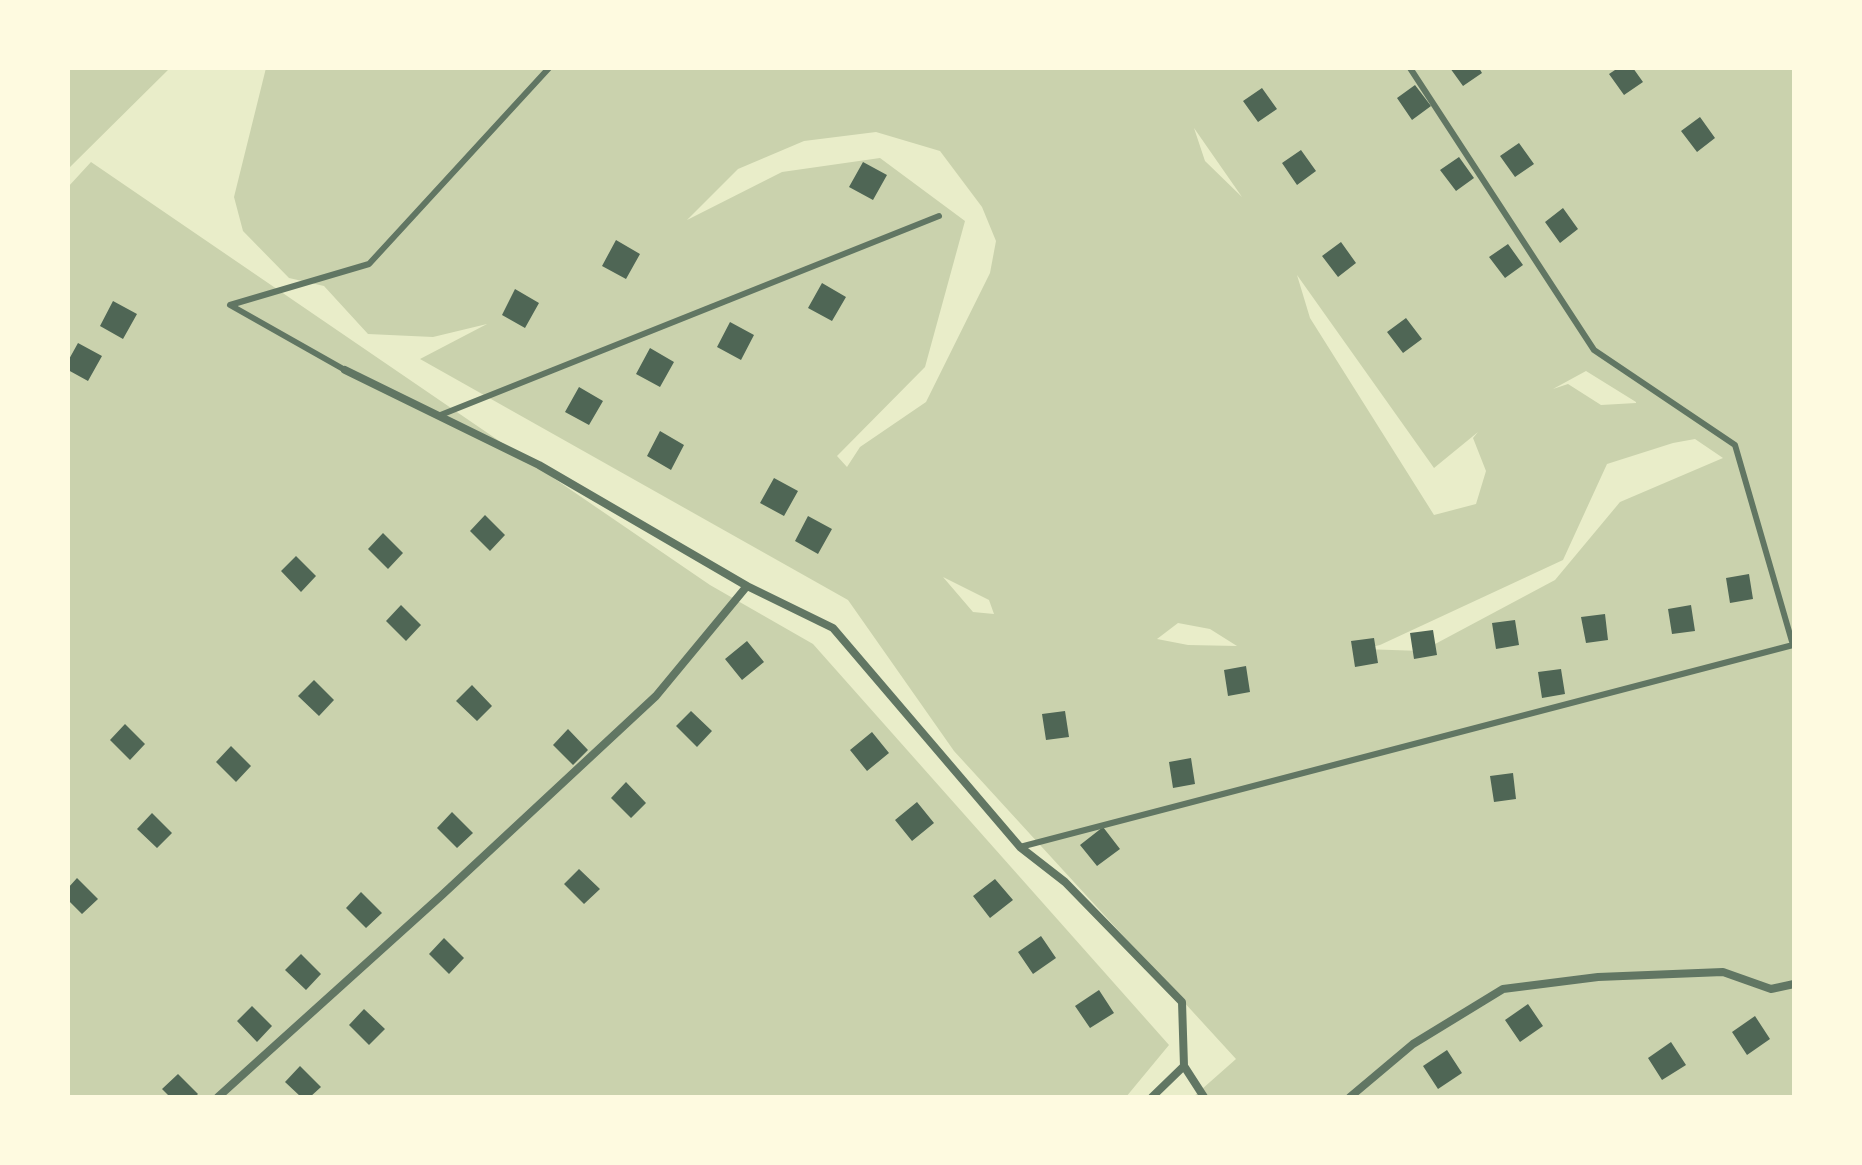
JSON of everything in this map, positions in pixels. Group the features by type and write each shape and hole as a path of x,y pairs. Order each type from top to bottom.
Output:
{"street":[{"path":"345,370 539,465 747,586 833,628 1020,847 1065,882 1182,1002 1184,1066 1204,1097"},
{"path":"218,1097 656,696 747,586"},
{"path":"1350,1097 1413,1044 1503,989 1598,977 1723,972 1771,989 1794,984"},
{"path":"1152,1097 1184,1066"}],"lane":[{"path":"345,370 230,305 369,264 549,68"},
{"path":"1020,847 1793,645 1735,445 1594,350 1410,68"},
{"path":"438,416 939,216"}],"green space":[{"path":"68,68 170,68 68,169"},
{"path":"266,68 1794,68 1794,1097 1193,1097 1236,1059 954,751 848,600 420,359 487,324 433,337 368,334 324,286 289,278 243,231 234,197","holes":["1194,128 1242,197 1205,161","876,132 940,151 982,207 996,241 990,273 926,402 860,447 847,467 837,456 925,367 965,221 880,158 782,172 687,220 738,169 804,141","1297,275 1434,468 1478,432 1473,438 1486,471 1476,504 1434,515 1310,318","1586,371 1636,403 1601,405 1568,384 1553,389","1695,439 1723,458 1620,502 1555,580 1422,651 1362,649 1380,645 1563,560 1607,464","943,577 989,600 994,614 973,612","1178,623 1210,629 1237,646 1188,645 1157,639"]},
{"path":"91,162 710,585 813,644 1169,1045 1126,1097 68,1097 68,187"}],"building":[{"path":"1450,68 1479,68 1482,73 1463,86"},
{"path":"1618,68 1633,68 1643,82 1624,95 1609,74"},
{"path":"1415,85 1431,106 1412,120 1397,98"},
{"path":"1262,88 1277,109 1258,122 1243,101"},
{"path":"1700,117 1715,138 1697,152 1681,131"},
{"path":"1519,143 1534,164 1515,177 1500,156"},
{"path":"1301,150 1316,171 1297,185 1282,163"},
{"path":"1459,157 1474,178 1456,191 1440,170"},
{"path":"863,162 887,175 873,200 849,187"},
{"path":"1563,208 1578,229 1560,243 1545,222"},
{"path":"616,240 640,254 626,279 602,266"},
{"path":"1341,242 1356,263 1338,277 1322,256"},
{"path":"1508,244 1523,265 1505,278 1489,257"},
{"path":"822,283 846,297 832,321 808,308"},
{"path":"515,289 539,303 525,328 502,315"},
{"path":"113,301 137,314 123,339 100,326"},
{"path":"1406,318 1422,339 1403,353 1387,332"},
{"path":"730,322 754,335 741,360 717,347"},
{"path":"78,343 102,356 88,381 68,370 68,361"},
{"path":"650,348 674,362 660,387 636,374"},
{"path":"579,387 603,401 589,425 565,412"},
{"path":"660,431 684,445 671,470 647,456"},
{"path":"774,478 798,491 784,516 760,503"},
{"path":"485,515 505,535 490,551 470,531"},
{"path":"808,516 832,529 818,554 795,541"},
{"path":"383,533 403,553 388,569 368,549"},
{"path":"296,556 316,576 301,592 281,571"},
{"path":"1749,574 1753,599 1730,603 1726,578"},
{"path":"401,605 421,625 406,641 386,621"},
{"path":"1691,605 1695,631 1672,634 1668,609"},
{"path":"1605,614 1608,640 1586,643 1581,617"},
{"path":"1515,620 1519,645 1496,649 1492,623"},
{"path":"1433,630 1437,655 1414,659 1410,633"},
{"path":"1374,638 1378,663 1355,667 1351,641"},
{"path":"747,641 764,662 742,680 725,659"},
{"path":"1246,666 1250,692 1228,696 1224,670"},
{"path":"1561,669 1565,694 1542,698 1538,672"},
{"path":"314,680 334,700 319,716 298,696"},
{"path":"472,685 492,706 477,721 456,701"},
{"path":"691,711 712,731 697,747 676,726"},
{"path":"1065,711 1069,737 1046,740 1042,714"},
{"path":"125,724 145,744 130,760 110,740"},
{"path":"568,729 588,750 573,765 553,745"},
{"path":"872,732 889,753 867,771 850,750"},
{"path":"231,746 251,766 236,782 216,762"},
{"path":"1191,758 1195,784 1173,788 1169,762"},
{"path":"1513,773 1516,799 1494,802 1490,776"},
{"path":"626,782 646,803 631,818 611,798"},
{"path":"917,802 934,823 912,841 895,820"},
{"path":"452,812 473,833 457,848 437,828"},
{"path":"152,813 172,833 157,848 137,829"},
{"path":"1103,827 1120,849 1097,866 1080,845"},
{"path":"579,869 600,889 584,904 564,884"},
{"path":"77,878 98,899 82,914 68,900 68,888"},
{"path":"995,879 1013,900 990,918 973,896"},
{"path":"361,892 382,913 366,928 346,908"},
{"path":"1041,936 1056,958 1033,974 1018,952"},
{"path":"444,938 464,958 449,974 429,954"},
{"path":"301,954 321,974 306,990 285,970"},
{"path":"1099,990 1114,1013 1090,1028 1075,1006"},
{"path":"1528,1004 1543,1026 1520,1042 1505,1020"},
{"path":"252,1006 272,1026 257,1042 237,1021"},
{"path":"364,1009 385,1029 369,1045 349,1025"},
{"path":"1755,1016 1770,1039 1747,1055 1732,1032"},
{"path":"1671,1042 1686,1065 1662,1080 1648,1058"},
{"path":"1447,1050 1462,1073 1438,1089 1423,1066"},
{"path":"300,1066 321,1087 310,1097 301,1097 285,1082"},
{"path":"178,1074 198,1094 195,1097 170,1097 162,1089"}]}
